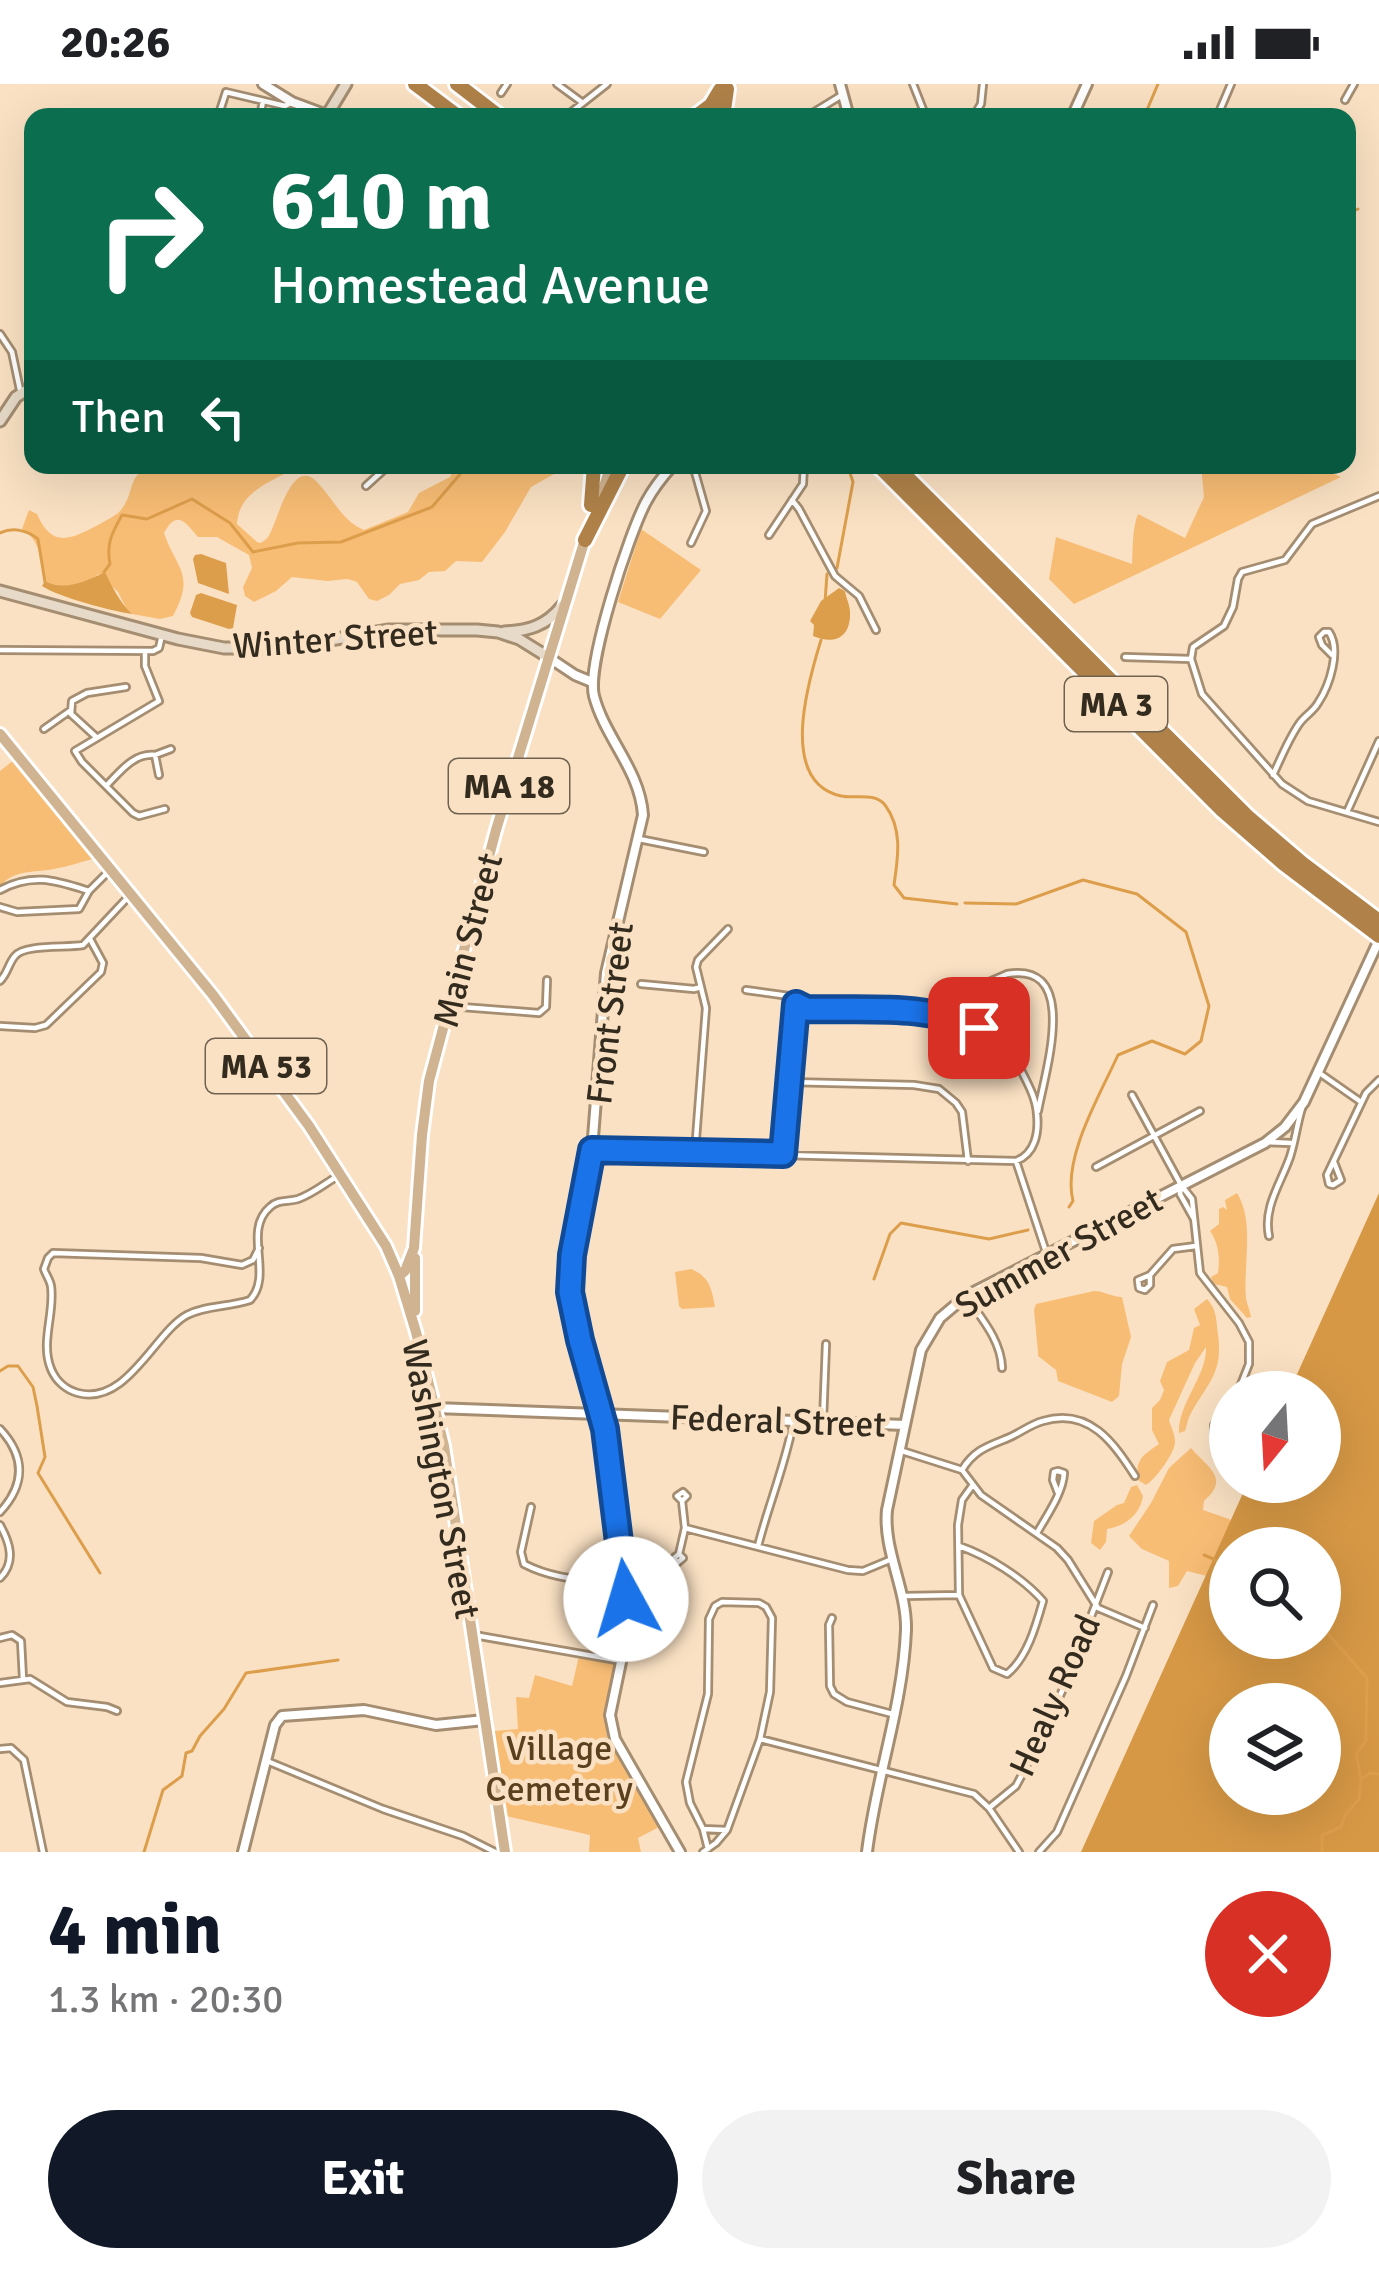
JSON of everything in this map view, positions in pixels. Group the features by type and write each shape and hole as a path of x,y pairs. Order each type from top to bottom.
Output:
{"highway":[{"path":"415,84 446,108"},
{"path":"447,84 475,108"},
{"path":"457,84 488,108"},
{"path":"591,505 596,474"},
{"path":"584,539 618,474"},
{"name":"MA 3","path":"887,474 1222,810 1284,864 1376,928"},
{"name":"MA 3","path":"904,474 1227,798 1376,928"}],"main road":[{"path":"0,421 24,392"},
{"name":"Main Street","path":"400,1278 414,1248 424,1110 449,1006 548,657 608,474"},
{"name":"Main Street","path":"584,539 591,505"},
{"name":"Winter Street","path":"0,591 202,645 256,650 389,630 477,630 519,639 548,657"},
{"path":"498,632 538,626 566,601"},
{"name":"Washington Street","path":"0,734 213,995 302,1116 382,1239 400,1278 448,1472 505,1852"},
{"name":"MA 18","path":"414,1248 415,1265"},
{"path":"400,1278 411,1274 415,1265"},
{"path":"415,1265 416,1333"}],"street":[{"path":"263,84 308,108"},
{"path":"501,93 507,84"},
{"path":"556,84 583,103"},
{"path":"577,108 607,84"},
{"path":"840,84 846,108"},
{"path":"1345,100 1354,84"},
{"path":"221,108 226,92 285,106 292,102"},
{"path":"821,108 842,95"},
{"path":"262,108 263,101"},
{"path":"0,334 12,352 21,394"},
{"path":"366,486 379,474"},
{"path":"592,682 631,536 666,474"},
{"path":"691,543 706,511 696,474"},
{"path":"769,535 804,474"},
{"path":"1378,499 1312,524 1285,560 1242,572 1229,618 1218,632 1193,647 1191,659 1202,694 1273,775 1308,801 1379,822"},
{"path":"792,500 837,579 859,596 876,630"},
{"path":"0,650 145,652 157,650 162,635"},
{"path":"145,652 160,701 75,751 133,813 166,809"},
{"path":"1273,775 1300,723 1320,700 1332,655"},
{"name":"Winter Street","path":"548,657 592,682"},
{"path":"1125,658 1191,659"},
{"name":"Front Street","path":"592,682 598,709 632,772 643,815 606,973 592,1150 569,1279 580,1340 602,1414 623,1580 627,1627 611,1706 612,1731 680,1852"},
{"path":"96,737 74,718 72,701 126,687"},
{"path":"44,729 70,710"},
{"path":"1346,813 1379,741"},
{"path":"106,786 137,757 171,749"},
{"path":"155,755 159,775"},
{"path":"639,838 704,852"},
{"path":"0,908 17,912 81,908 89,891 111,869"},
{"path":"0,890 52,879 89,891"},
{"path":"0,981 22,950 79,946 90,939 131,894"},
{"name":"Summer Street","path":"867,1852 896,1715 906,1632 886,1517 924,1341 940,1318 966,1296 1265,1142 1285,1127 1318,1072 1376,928"},
{"path":"695,1152 706,1008 696,963 728,929"},
{"path":"0,1025 39,1027 52,1020 101,972 103,963 90,939"},
{"path":"592,1150 968,1161 1025,1157 1032,1148 1054,1011 1043,982 1013,973 923,1010"},
{"path":"449,1006 542,1012 547,1004 547,980"},
{"path":"641,984 700,987"},
{"path":"746,990 790,996 806,1009 951,1011 1000,1044 1016,1062 1034,1097 1037,1116"},
{"path":"951,1011 953,997"},
{"path":"783,1154 796,1004"},
{"path":"1318,1072 1361,1102"},
{"path":"1024,1076 1045,1076"},
{"path":"1334,1162 1361,1102 1379,1080"},
{"path":"790,1082 939,1089 962,1112 968,1161"},
{"path":"1132,1095 1192,1199 1200,1273 1249,1342 1246,1371"},
{"path":"1269,1236 1268,1215 1304,1102"},
{"path":"1096,1167 1200,1111"},
{"path":"1265,1142 1291,1144"},
{"path":"1016,1161 1047,1255"},
{"path":"259,1248 253,1260 242,1265 201,1258 53,1253 44,1269 51,1291 47,1355 57,1380 78,1393 102,1391 138,1368 182,1318 250,1300 260,1281 259,1225 271,1206 302,1198 340,1174"},
{"path":"1150,1276 1173,1249 1196,1246"},
{"path":"966,1296 992,1333 1002,1368"},
{"path":"823,1421 826,1345"},
{"name":"Federal Street","path":"435,1408 904,1425"},
{"path":"962,1470 986,1446 1038,1422 1064,1418 1081,1420 1102,1432 1135,1476"},
{"path":"758,1546 794,1419"},
{"path":"0,1430 10,1442 20,1482 0,1512"},
{"path":"899,1450 962,1470 972,1486 1057,1548 1104,1612 1145,1628"},
{"path":"959,1546 980,1555 1043,1601 1029,1641 1007,1674 993,1668 959,1595 958,1525 962,1500 972,1486"},
{"path":"1037,1533 1058,1492"},
{"path":"679,1554 685,1528 682,1502"},
{"path":"531,1507 521,1552 524,1564 583,1579 623,1580"},
{"path":"0,1525 11,1557 0,1578"},
{"path":"685,1528 856,1571 892,1558"},
{"name":"Healy Road","path":"988,1808 1016,1786 1025,1769 1064,1687 1108,1572"},
{"path":"902,1597 959,1595"},
{"path":"722,1601 759,1603 772,1618 770,1692 760,1739 727,1830 705,1850 703,1829 689,1803 686,1782 707,1694 709,1619 722,1601"},
{"path":"1039,1852 1057,1832 1154,1605"},
{"path":"832,1618 834,1694 896,1715"},
{"path":"471,1634 622,1660"},
{"path":"0,1638 12,1635 21,1641 23,1679"},
{"path":"0,1684 23,1679 39,1682 67,1702 117,1711"},
{"path":"243,1852 275,1725 287,1714 364,1710 436,1725 484,1720"},
{"path":"760,1739 965,1790 988,1808 1019,1852"},
{"path":"0,1749 11,1748 24,1760 43,1852"},
{"path":"267,1761 382,1809 463,1835 495,1852"},
{"path":"703,1829 727,1830"}],"green space":[{"path":"140,474 284,474 251,494 239,512 237,524 261,543 292,484 308,476 364,530 408,512 419,493 452,474 554,474 531,487 482,562 456,561 445,571 400,584 377,601 348,579 292,577 254,602 245,596 243,587 252,568 249,555 217,537 198,537 185,523 173,521 164,533 182,572 183,590 173,616 160,619 132,614 99,574 75,584 49,585 35,542 22,529 29,510 56,537 79,534 119,512"},
{"path":"1202,474 1341,477 1074,604 1049,579 1056,537 1132,564 1138,514 1185,538 1204,497"},
{"path":"641,529 701,570 660,619 618,602"},
{"path":"14,760 93,859 18,874 0,887 0,771"},
{"path":"1237,1193 1246,1217 1246,1298 1251,1317 1247,1318 1230,1299 1227,1287 1214,1284 1211,1277 1218,1273 1219,1262 1210,1231 1219,1224 1219,1209 1227,1210 1225,1200"},
{"path":"691,1269 709,1284 715,1307 679,1306 675,1272"},
{"path":"1094,1291 1122,1297 1131,1337 1119,1396 1112,1402 1058,1381 1056,1370 1038,1356 1036,1304"},
{"path":"1207,1299 1213,1307 1219,1347 1216,1368 1209,1371 1209,1384 1185,1431 1179,1433 1206,1347 1169,1420 1175,1439 1172,1453 1146,1485 1138,1480 1138,1467 1159,1444 1152,1430 1152,1408 1164,1390 1160,1381 1167,1362 1189,1350 1194,1328 1200,1325 1194,1309"},
{"path":"1191,1448 1209,1467 1209,1496 1203,1510 1229,1519 1237,1527 1209,1527 1209,1576 1187,1571 1178,1586 1169,1588 1169,1561 1142,1549 1129,1536 1169,1468"},
{"path":"1137,1485 1143,1496 1139,1509 1126,1522 1107,1529 1100,1550 1091,1543 1094,1521 1124,1503 1131,1487"},
{"name":"Village Cemetery","path":"579,1656 616,1665 605,1709 607,1737 659,1827 638,1838 641,1852 589,1852 590,1835 506,1816 493,1731 518,1729 516,1697 529,1698 535,1675 572,1686"}],"shaded area":[{"path":"201,554 226,563 229,594 198,583 193,559"},
{"path":"105,572 132,614 42,586 45,581 75,584"},
{"path":"839,588 845,591 849,607 848,628 834,639 813,636 810,621 821,601"},
{"path":"196,595 237,605 233,628 192,617"},
{"path":"1379,1193 1379,1852 1081,1852 1209,1568 1209,1659 1341,1659 1341,1527 1228,1527 1239,1503 1341,1503 1341,1371 1298,1371"}],"waterway":[{"path":"1148,108 1158,84"},
{"path":"104,572 122,515 147,519 192,499 230,523 253,552 298,543 341,542 432,507 460,474"},
{"path":"837,568 853,482 850,474"},
{"path":"0,533 20,530 38,539 45,582"},
{"path":"825,602 827,574"},
{"path":"821,640 802,728 809,772 822,787 841,796 870,797 885,805 897,834 894,885 904,898 957,904"},
{"path":"965,903 1016,904 1083,880 1137,894 1186,932 1209,1006 1201,1041 1185,1054 1152,1041 1118,1055 1078,1146 1069,1207"},
{"path":"874,1279 890,1234 901,1223 989,1239 1028,1230"},
{"path":"0,1371 18,1366 33,1387 45,1457 38,1473 100,1573"},
{"path":"1204,1555 1209,1557"},
{"path":"1341,1649 1367,1678 1366,1741 1356,1754 1361,1779"},
{"path":"144,1852 163,1790 182,1776 186,1753 224,1709 246,1673 338,1660"},
{"path":"1322,1852 1322,1835 1341,1827 1359,1799 1361,1779 1379,1774"}],"route":[{"path":"626,1599 605,1429 570,1292 569,1270 592,1150 783,1154 796,1004 806,1009 923,1010 979,1028"}]}
